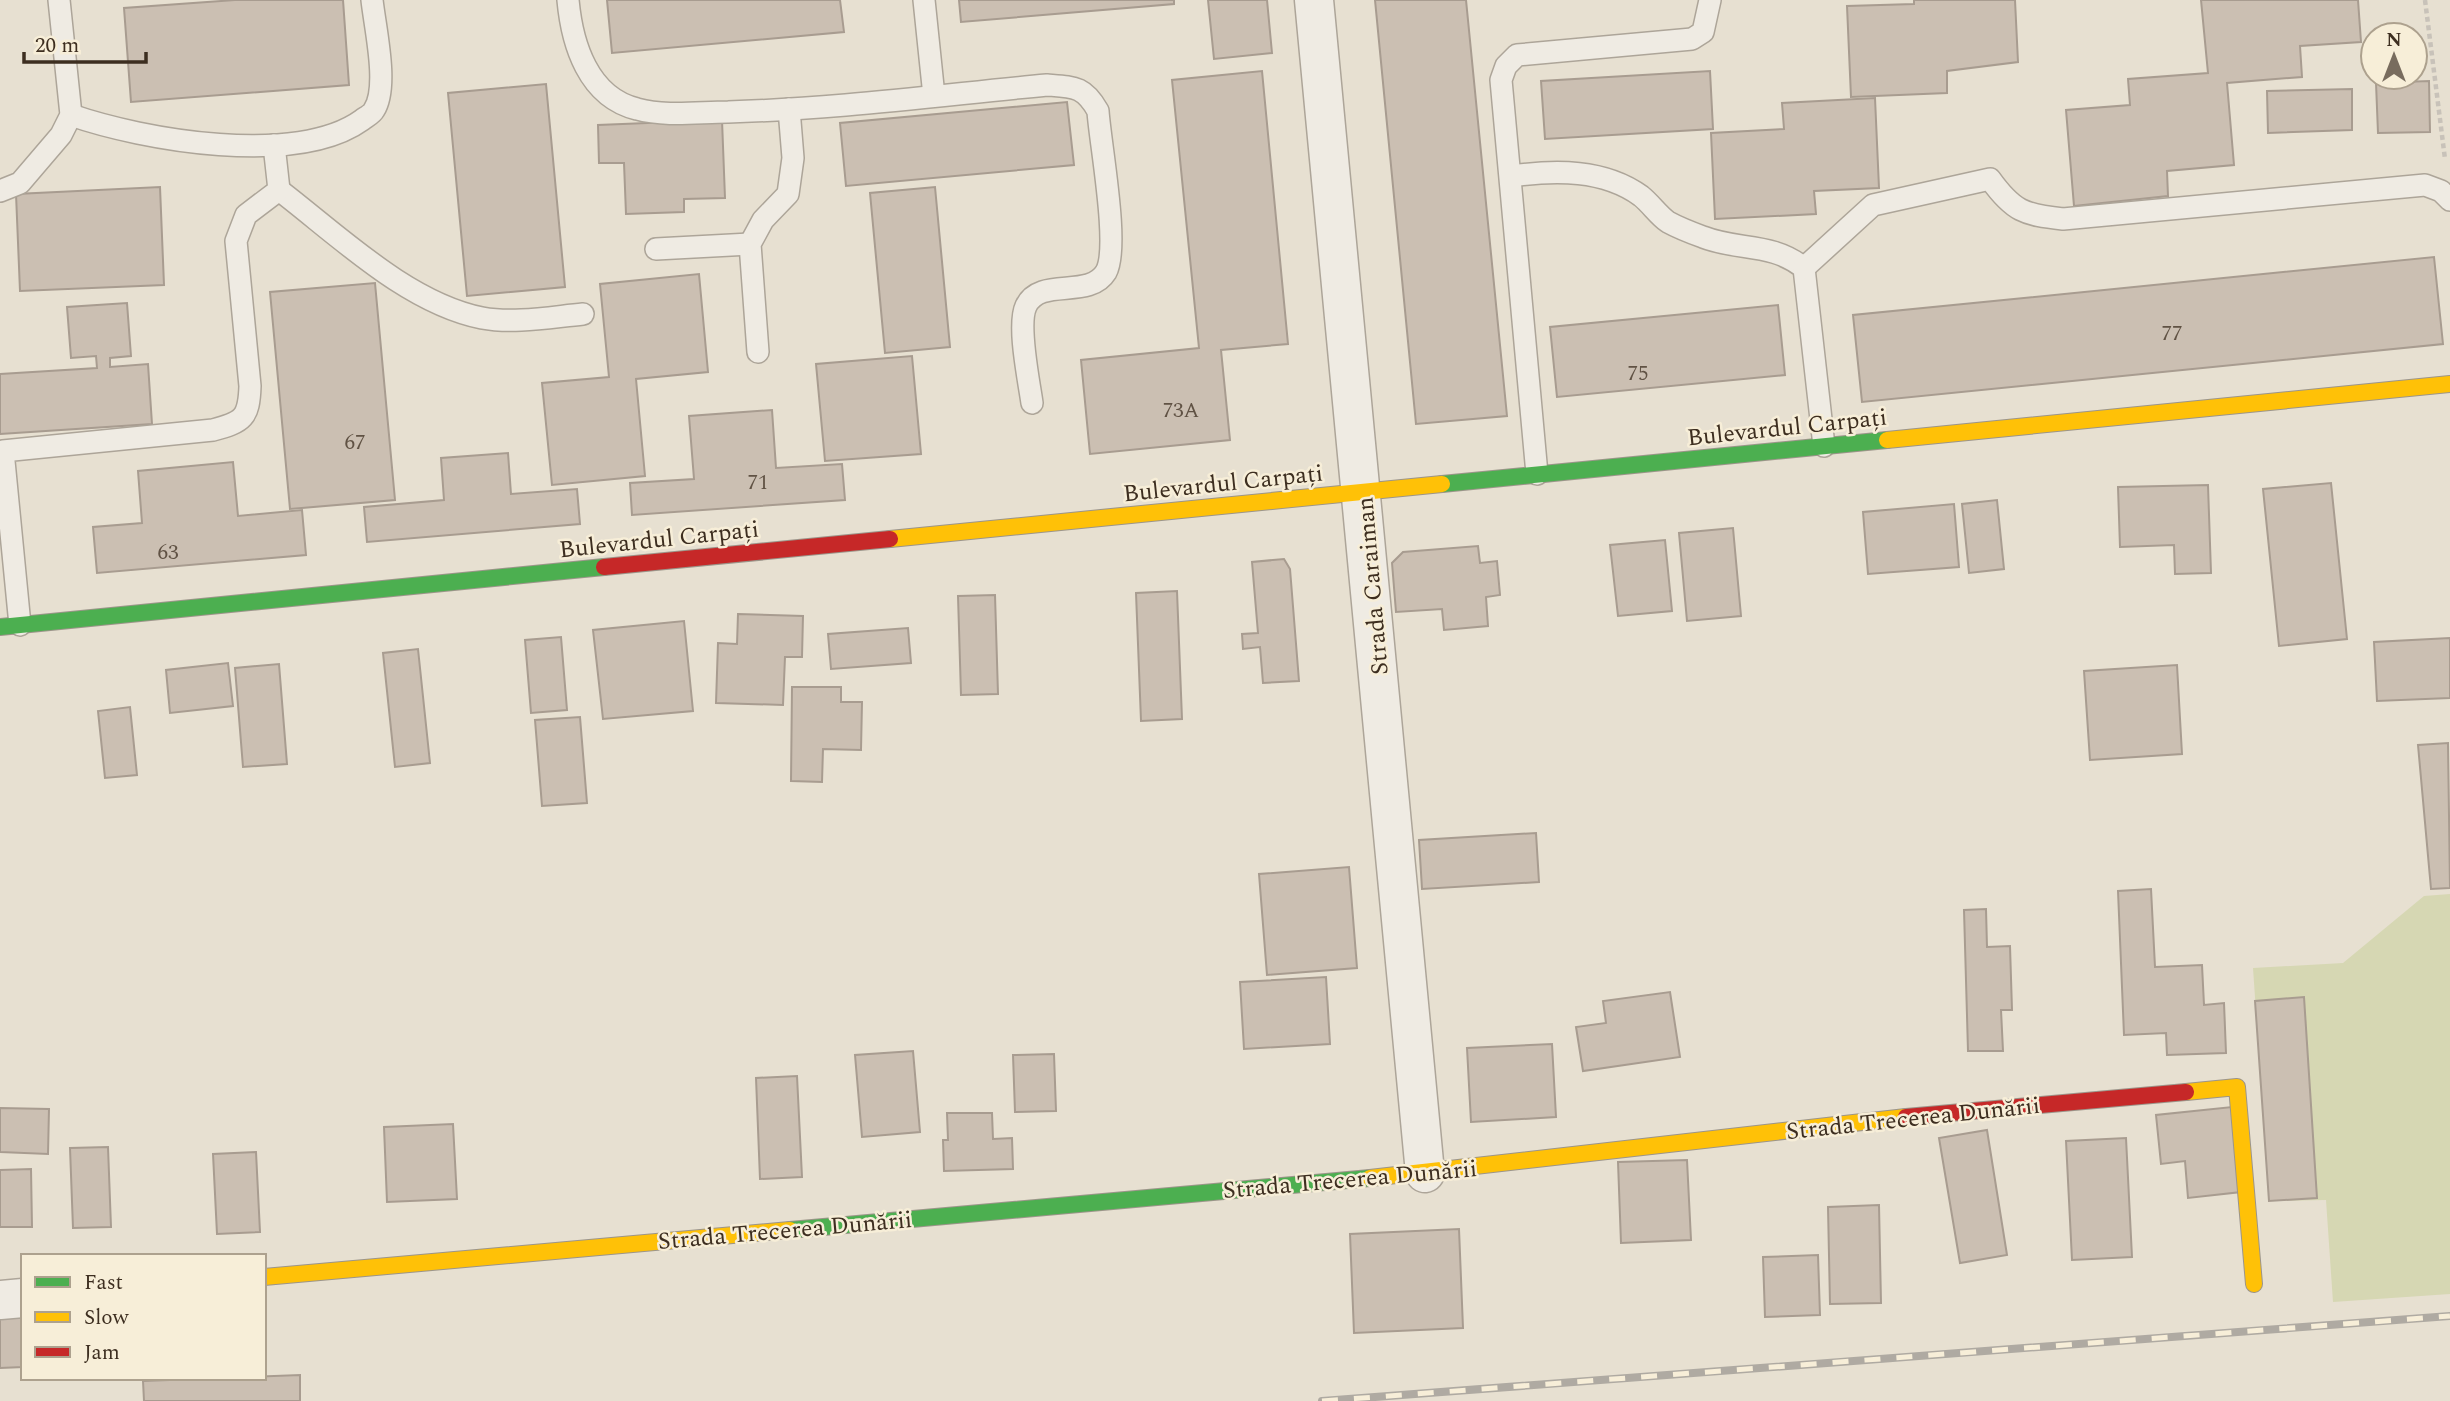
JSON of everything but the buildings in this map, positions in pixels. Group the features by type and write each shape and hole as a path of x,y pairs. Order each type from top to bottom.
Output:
{"main road":[{"name":"Bulevardul Carpați","path":"10,626 2450,383"},
{"name":"Strada Trecerea Dunării","path":"266,1277 1425,1173 1850,1122 2237,1087 2254,1284"}],"street":[{"name":"Strada Caraiman","path":"1314,0 1363,492 1425,1173"},
{"path":"0,1300 21,1298"}],"lane":[{"path":"0,191 20,183 61,135 71,116 59,0"},
{"path":"71,116 107,128 228,145 274,145 327,138 351,128 374,111 382,90 372,0"},
{"path":"568,0 574,44 587,72 609,94 636,109 673,113 789,109 1047,85 1073,87 1088,94 1098,111 1111,231 1107,270 1094,285 1038,293 1026,306 1024,324 1031,403"},
{"path":"924,0 934,96"},
{"path":"1537,474 1512,176 1501,80 1506,66 1517,55 1692,39 1703,32 1710,0"},
{"path":"758,352 750,244 764,220 788,194 793,158 789,109"},
{"path":"274,145 279,190 400,282 438,303 482,318 520,320 583,314"},
{"path":"1512,176 1545,172 1578,173 1614,182 1640,196 1667,221 1677,226 1706,238 1788,255 1804,268 1824,446"},
{"path":"1804,268 1873,205 1990,179 2008,204 2032,216 2063,219 2425,185 2441,191 2450,200"},
{"path":"10,626 2,451 213,430 237,424 249,409 250,386 236,241 246,215 279,190"},
{"path":"656,249 750,244"}],"path":[{"path":"2425,0 2447,171"}],"green space":[{"path":"2450,894 2450,1294 2333,1302 2326,1200 2269,1201 2253,968 2343,963 2424,896"}],"railway":[{"path":"1322,1401 2450,1316"}],"traffic: fast":[{"path":"1442,484 1887,440"},
{"path":"0,627 604,567"},
{"path":"790,1230 1370,1178"}],"traffic: slow":[{"path":"1887,440 2450,384"},
{"path":"890,539 1442,484"},
{"path":"2186,1092 2237,1087 2254,1284"},
{"path":"1370,1178 1906,1117"},
{"path":"266,1277 790,1230"}],"traffic: jam":[{"path":"604,567 890,539"},
{"path":"1906,1117 2186,1092"}]}
